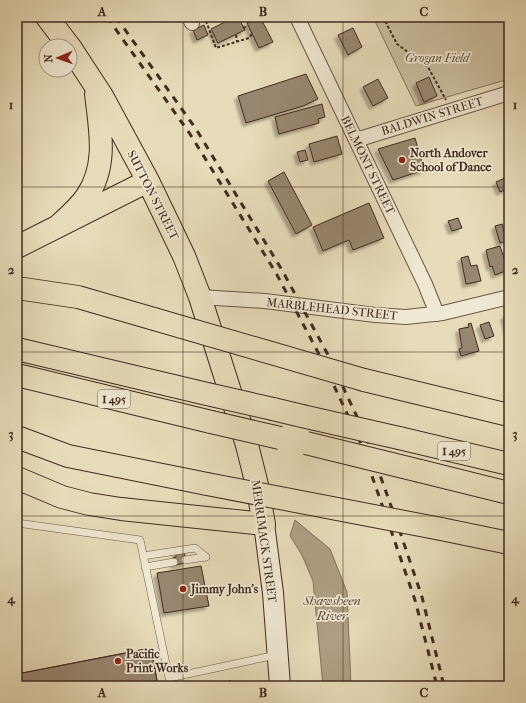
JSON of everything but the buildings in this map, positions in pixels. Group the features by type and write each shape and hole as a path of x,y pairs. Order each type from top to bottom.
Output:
{"highway":[{"name":"SUTTON STREET","path":"47,17 64,38"},
{"name":"SUTTON STREET","path":"78,58 95,85 148,182 184,256 200,297 218,352"},
{"path":"57,228 78,208 87,196 99,169 101,140 95,85"},
{"path":"17,247 148,182"},
{"path":"17,288 78,297 364,380 509,415"},
{"name":"I 495","path":"17,349 509,464"},
{"name":"MERRIMACK STREET","path":"218,352 247,445 257,485 264,524"},
{"name":"I 495","path":"17,375 509,493"},
{"path":"17,437 68,456 509,543"},
{"path":"17,478 62,497 89,504 264,524"}],"main road":[{"name":"MERRIMACK STREET","path":"264,524 280,686"}],"street":[{"name":"BELMONT STREET","path":"297,17 425,284 437,314"},
{"name":"BALDWIN STREET","path":"356,140 509,93"},
{"name":"MARBLEHEAD STREET","path":"200,297 265,301 375,315 406,317 437,314 509,297"}],"lane":[{"path":"17,523 140,540 169,678 169,686"},
{"path":"143,556 194,548 206,557 185,560"},
{"path":"145,567 174,562"},
{"path":"169,678 278,655"}],"path":[{"path":"222,17 224,22"},
{"path":"383,17 397,44 428,67 439,85 449,111"},
{"path":"196,21 216,48 249,38 252,34"},
{"path":"243,28 248,26"},
{"path":"236,35 237,42"}],"green space":[{"name":"Grogan Field","path":"373,17 509,17 509,79 416,106"}],"water":[{"name":"Shawsheen River","path":"295,520 330,549 347,592 351,686 323,686 313,581 302,555 290,536"}],"railway":[{"path":"107,17 190,134 276,273 320,356 359,439 415,600 437,686"},
{"path":"116,17 196,129 282,270 327,353 366,436 395,517 422,597 444,686"}],"place":[{"name":"North Andover School of Dance","path":"402,160"},
{"name":"Jimmy John's","path":"183,589"},
{"name":"Pacific Print Works","path":"118,661"}]}
